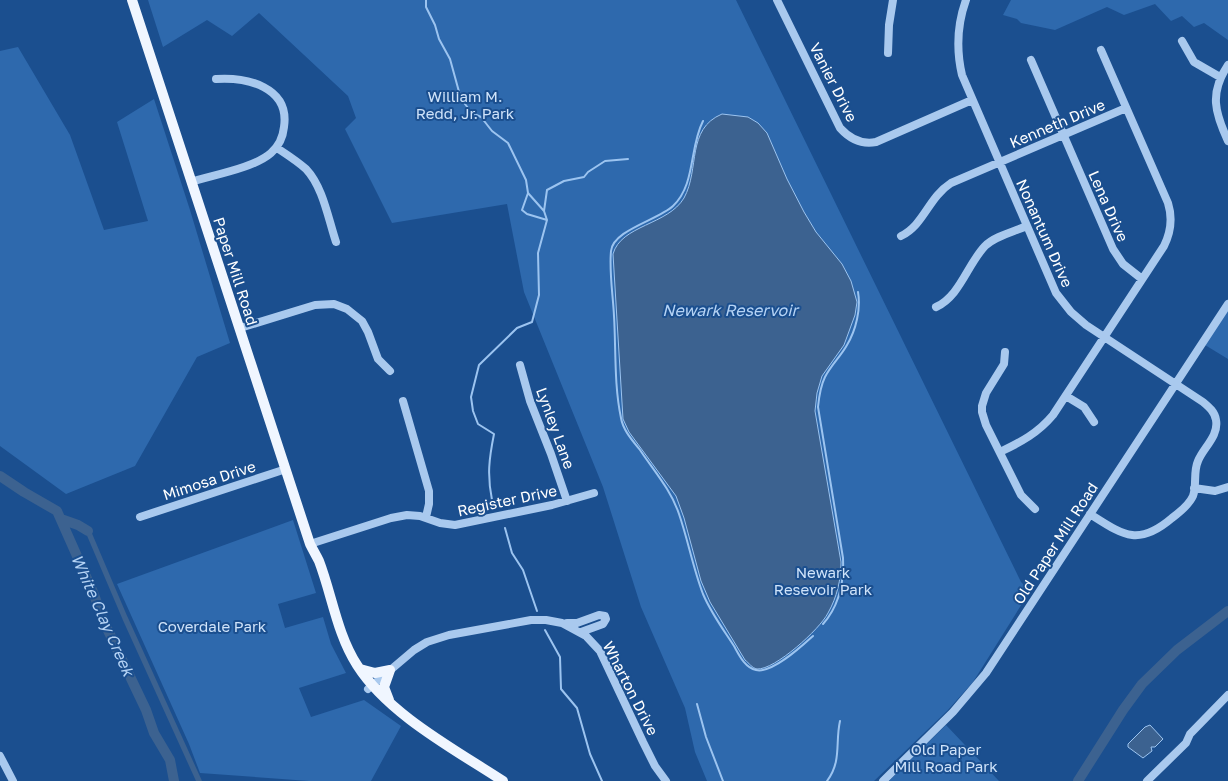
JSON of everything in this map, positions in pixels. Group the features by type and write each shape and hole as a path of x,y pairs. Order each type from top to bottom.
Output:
{"main road":[{"name":"Paper Mill Road","path":"132,0 286,469 345,641 370,687 414,722 502,781"},
{"name":"Paper Mill Road","path":"312,547 313,562 340,643 351,666 389,709 407,722 414,722"},
{"path":"360,669 375,673 390,670"},
{"path":"390,670 384,687 392,705"}],"street":[{"name":"Vanier Drive","path":"777,0 840,128 853,140 864,143 876,142 972,100"},
{"path":"888,53 889,25 893,0"},
{"name":"Nonantum Drive","path":"966,0 958,30 958,53 962,74 1060,300 1078,318 1104,337 1211,409 1216,420 1216,427 1212,438 1198,460 1195,470 1194,488"},
{"path":"1182,41 1194,62 1220,77"},
{"path":"1000,452 1039,430 1053,415 1167,239 1171,225 1168,203 1101,50"},
{"name":"Lena Drive","path":"1031,60 1116,254 1130,270 1142,279"},
{"path":"1228,65 1220,77 1216,91 1216,107 1220,123 1228,141"},
{"path":"191,182 263,159 277,148 283,132 285,118 276,96 264,87 250,81 234,78 216,79"},
{"name":"Kenneth Drive","path":"901,236 915,226 935,196 945,187 1126,108"},
{"path":"277,148 304,167 314,179 336,242"},
{"path":"936,307 949,299 984,247 994,239 1027,226"},
{"path":"240,328 314,306 334,304 347,309 362,321 378,360 390,371"},
{"name":"Old Paper Mill Road","path":"883,781 953,712 981,680 1228,304"},
{"path":"1005,352 1004,364 986,393 982,406 983,418 1021,495 1035,509"},
{"name":"Lynley Lane","path":"520,364 530,401 552,454 567,501"},
{"path":"1066,396 1084,407 1094,422"},
{"path":"403,401 429,491 430,504 426,517"},
{"name":"Mimosa Drive","path":"140,517 286,469"},
{"path":"1090,514 1121,532 1133,535 1146,534 1158,529 1185,507 1193,496 1194,488 1215,491 1228,487"},
{"name":"Register Drive","path":"312,547 400,516 426,517 440,524 455,525 567,501 594,493"},
{"path":"562,623 577,623 599,615 604,616 606,619 603,624 581,632"},
{"name":"Wharton Drive","path":"370,687 414,650 427,642 530,620 562,623 581,632 600,651 655,766 666,781"},
{"path":"1147,781 1186,743 1190,734 1228,696"},
{"path":"0,756 13,781"}],"green space":[{"name":"Newark Resevoir Park","path":"148,0 736,0 1021,582 1030,591 973,682 947,711 874,781 707,781 695,752 685,708 641,607 603,487 524,292 507,204 392,223 345,129 356,118 348,96 259,13 232,36 207,20 163,47"},
{"path":"1011,0 1228,0 1228,40 1204,23 1194,27 1182,16 1171,21 1155,4 1124,15 1107,7 1055,30 1021,23 1017,19 1003,15"},
{"path":"18,47 70,135 104,230 148,221 117,122 154,99 230,343 197,357 135,466 66,494 0,446 0,51"},
{"path":"1228,308 1228,359 1205,345"},
{"name":"Coverdale Park","path":"293,520 316,593 278,604 285,628 323,617 331,644 346,673 299,688 311,717 364,700 401,726 371,781 309,781 200,773 189,744 117,584"},
{"name":"Old Paper Mill Road Park","path":"946,725 999,781 889,781 893,777"}],"water":[{"name":"Newark Reservoir","path":"722,114 748,117 758,123 767,133 804,212 816,232 842,264 851,281 857,302 855,315 844,345 822,376 817,393 815,411 841,562 838,588 828,613 807,638 775,663 765,668 757,669 745,660 710,602 701,581 676,496 629,432 623,419 613,254 618,244 625,237 677,207 689,187 698,140 703,129"},
{"path":"1150,725 1163,739 1155,747 1151,747 1152,751 1143,758 1128,747 1128,744 1145,727"}],"waterway":[{"path":"426,0 426,7 435,25 439,39 450,59 461,99 472,113 481,117 492,131 508,143 526,180 528,193 544,211 547,220 538,253 539,295 532,322 517,328 479,365 471,397 473,411 478,424 494,434 489,467 492,500"},
{"path":"703,121 689,177 680,197 666,211 619,237 611,251 616,380 621,418 628,435 672,497 703,594 713,614 746,664 756,670 770,668 778,664 813,636"},
{"path":"544,211 547,190 564,181 584,177 588,172 605,161 628,159"},
{"path":"528,193 522,210 527,214 547,220"},
{"path":"823,624 837,601 843,575 843,558 818,403 825,377 845,349 853,333 858,312 858,292"},
{"name":"White Clay Creek","path":"0,476 57,511 93,592 104,622 146,710 154,733 170,760 174,781"},
{"path":"61,519 88,531"},
{"path":"505,528 512,553 523,570 537,611"},
{"path":"88,531 199,781"},
{"name":"White Clay Creek","path":"1078,781 1123,710 1142,684 1177,650 1228,611"},
{"path":"545,630 560,657 561,689 577,708 590,754 602,781"},
{"path":"697,704 706,737 723,781"},
{"path":"827,781 835,766 840,721"}],"park label":[{"name":"William M. Redd, Jr. Park","path":"465,104"}]}
